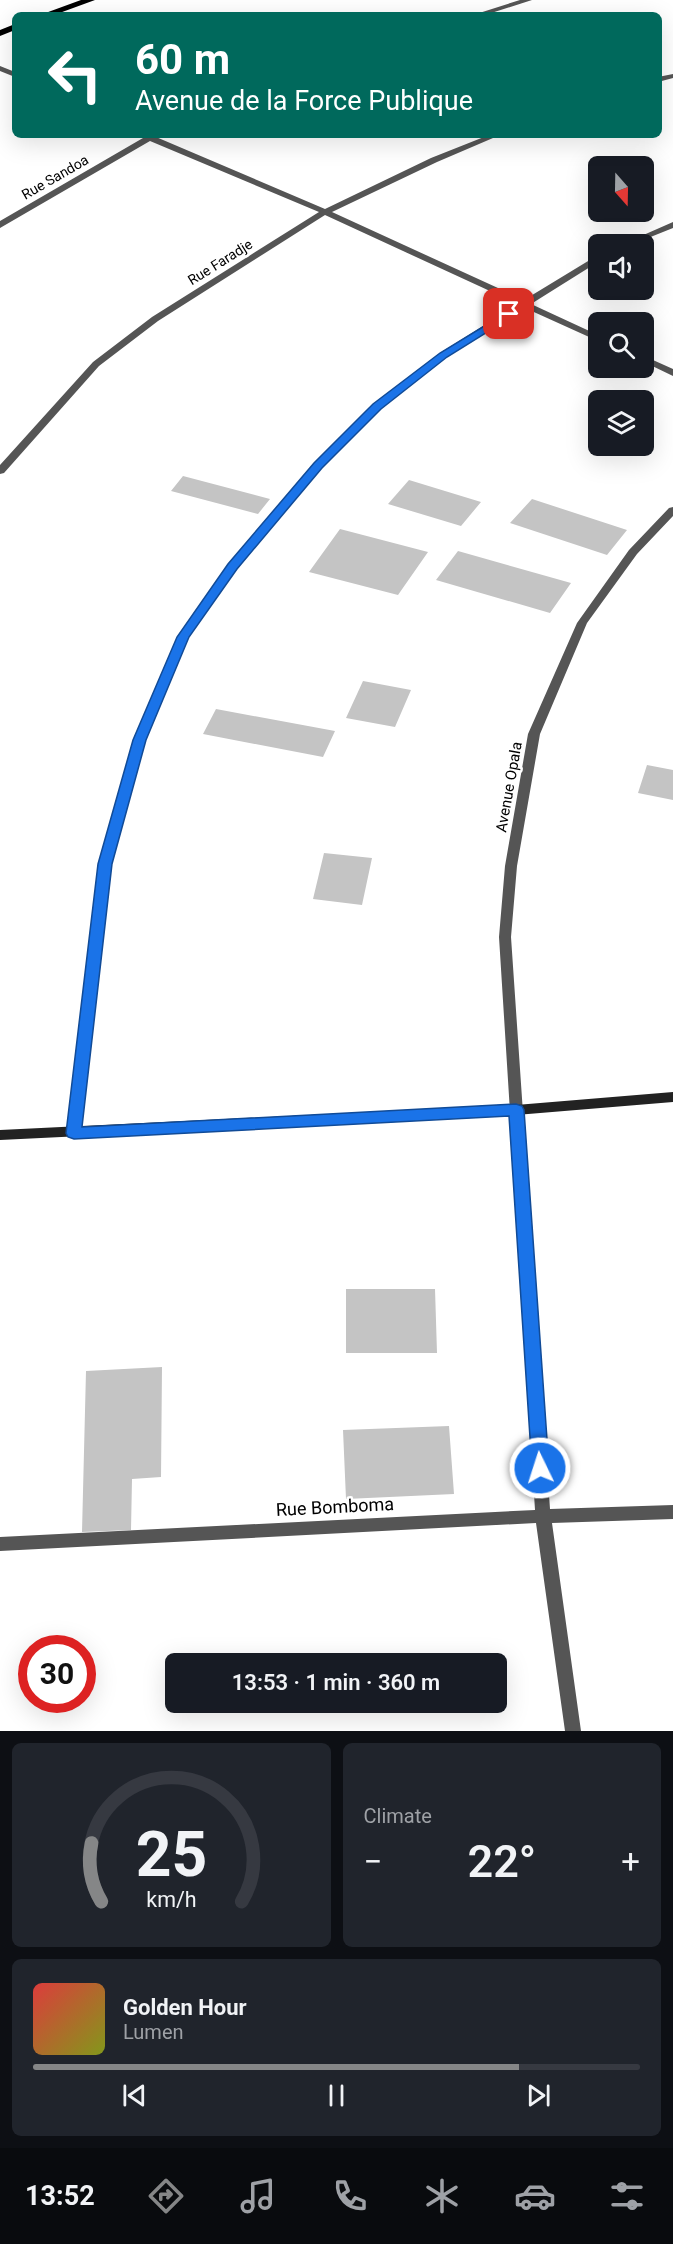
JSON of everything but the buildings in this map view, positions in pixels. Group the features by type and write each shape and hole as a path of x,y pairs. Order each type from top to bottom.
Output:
{"main road":[{"path":"54,12 90,0"}],"street":[{"path":"487,12 528,0"},
{"name":"Rue Sandoa","path":"0,225 147,138"},
{"path":"155,138 326,212 588,333"},
{"name":"Rue Faradje","path":"0,471 96,364 155,319 326,212 434,160 489,138"},
{"path":"651,234 673,225"},
{"path":"74,1133 105,864 139,740 183,637 232,567 318,466 377,406 443,355 588,264"},
{"path":"654,364 673,373"},
{"name":"Avenue Opala","path":"573,1731 543,1516 505,938 511,866 534,734 582,623 633,552 673,510"},
{"path":"0,1135 516,1110 673,1097"},
{"name":"Rue Bomboma","path":"0,1544 543,1516 673,1512"}],"route":[{"path":"509,314 443,355 377,406 318,466 232,567 183,637 139,740 105,864 74,1133 516,1110 540,1468"}]}
